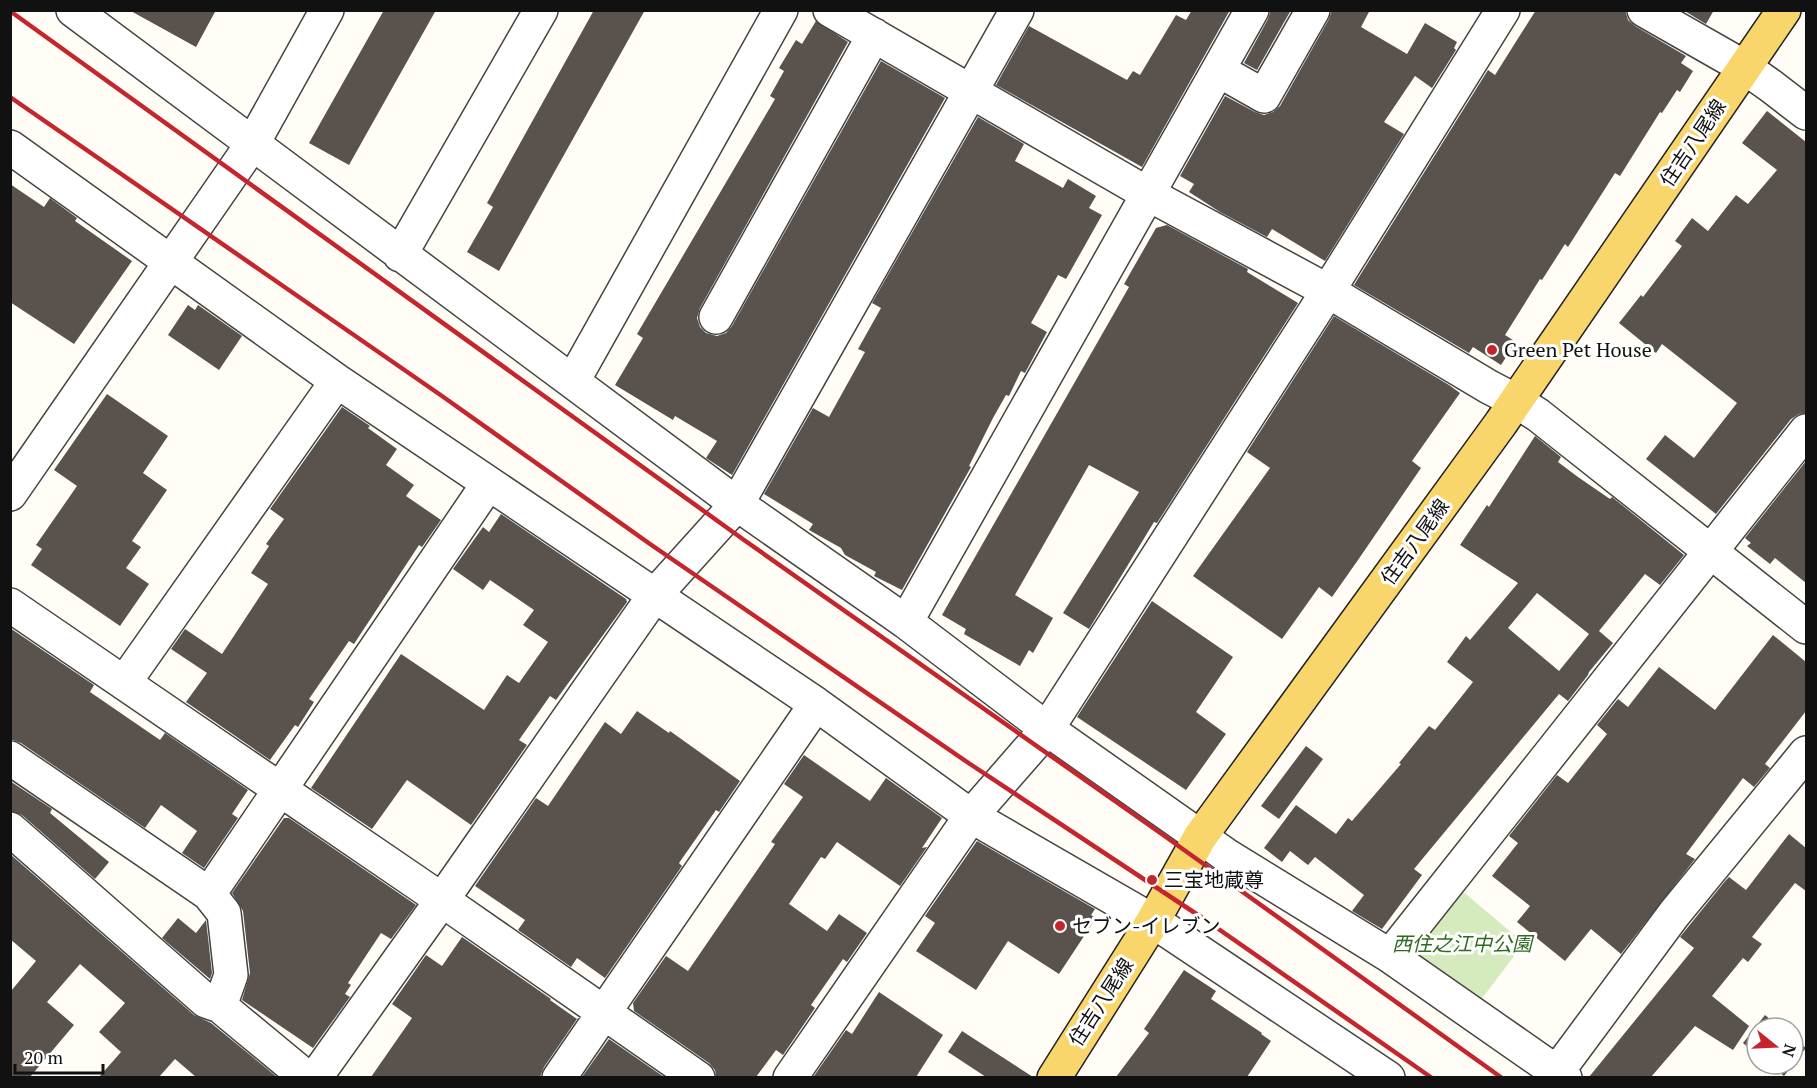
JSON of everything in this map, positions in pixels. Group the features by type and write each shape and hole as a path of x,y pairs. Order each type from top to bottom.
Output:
{"main road":[{"name":"住吉八尾線","path":"1053,1077 1153,921 1200,837 1516,401 1784,10"}],"street":[{"path":"73,10 105,20 253,144 400,255 737,504 906,622 1047,729 1226,855 1390,956 1561,1075 1674,914 1806,753"},
{"path":"10,494 253,144 327,10"},
{"path":"400,255 541,10"},
{"path":"573,381 781,10"},
{"path":"830,10 972,90 1148,194 1328,291 1516,401 1538,415 1806,627"},
{"path":"315,1077 442,900 654,596 737,504 1017,10"},
{"path":"906,622 1252,10"},
{"path":"1218,70 1264,96 1313,10"},
{"path":"790,1077 971,816 1047,729 1328,291 1503,10"},
{"path":"1644,10 1744,67 1806,113"},
{"path":"716,317 874,35"},
{"path":"10,147 337,381 816,704 971,816 1153,921 1388,1077"},
{"path":"124,683 337,381"},
{"path":"1390,956 1806,431"},
{"path":"209,894 488,484"},
{"path":"10,605 280,788 698,1077"},
{"path":"559,1077 816,704"},
{"path":"10,759 209,894 224,913 231,975 220,1006"},
{"path":"10,829 206,1001 220,1006 307,1077"}],"green space":[{"name":"西住之江中公園","path":"1455,885 1524,943 1477,1005 1401,952"}],"building":[{"path":"129,10 216,10 196,47"},
{"path":"384,10 436,10 349,165 309,143"},
{"path":"594,10 645,10 499,271 467,252 493,207 487,203"},
{"path":"1192,10 1230,10 1142,167 996,85 1029,26 1127,80 1133,71 1140,75 1176,15 1186,20"},
{"path":"1271,10 1291,10 1257,70 1244,63"},
{"path":"1332,10 1370,10 1361,27 1407,54 1425,23 1457,42 1454,48 1456,50 1432,88 1415,76 1384,122 1404,134 1325,261 1272,229 1267,237 1220,212 1189,192 1194,184 1180,176 1225,96 1264,115 1280,106"},
{"path":"1536,10 1625,10 1628,20 1635,26 1686,56 1681,63 1693,71 1680,92 1677,90 1662,113 1660,112 1620,176 1615,173 1568,247 1565,244 1542,280 1540,279 1505,335 1516,342 1501,365 1473,347 1469,353 1354,285 1488,70 1495,75"},
{"path":"1683,10 1714,10 1706,24"},
{"path":"816,21 848,42 700,308 697,318 700,327 706,333 717,336 726,333 732,326 881,61 945,98 732,475 706,458 717,441 675,416 673,420 615,385 643,338 637,334 775,99 770,96 784,71 779,68 796,40 802,44"},
{"path":"1767,111 1806,142 1806,413 1791,419 1716,514 1646,459 1665,435 1694,458 1737,403 1662,344 1656,353 1619,323 1641,295 1643,297 1682,246 1675,241 1692,218 1708,231 1736,195 1748,204 1777,170 1742,143"},
{"path":"978,117 1024,144 1015,161 1063,188 1068,179 1096,196 1089,208 1102,215 1066,279 1058,275 1031,323 1047,332 1025,373 1021,371 1009,396 1006,395 993,418 969,466 971,467 902,590 874,576 876,572 845,555 841,548 809,530 813,524 764,494 813,408 829,417 865,352 858,349 881,308 872,303"},
{"path":"10,184 44,207 50,198 77,218 75,221 132,261 74,344 10,302"},
{"path":"1167,225 1248,269 1247,272 1298,303 1157,523 1154,522 1089,629 1063,613 1139,492 1089,465 1015,595 1053,618 1033,653 1029,650 1020,666 964,634 966,629 942,615 1129,287 1124,284 1156,228"},
{"path":"188,305 195,310 198,305 242,336 219,370 168,335"},
{"path":"1334,316 1460,393 1412,461 1421,468 1332,597 1319,587 1282,639 1193,576 1270,468 1247,452"},
{"path":"107,394 168,436 143,473 167,490 132,541 141,547 126,568 149,584 120,626 31,565 42,549 36,545 77,486 54,470"},
{"path":"342,407 370,426 368,428 397,449 386,465 414,485 406,496 441,520 422,547 419,545 354,644 349,641 309,699 314,702 298,727 295,725 270,760 186,702 207,673 171,649 185,629 222,654 268,584 251,573 269,546 266,544 284,519 270,509"},
{"path":"1535,436 1561,457 1558,462 1610,499 1612,497 1684,555 1660,585 1645,574 1599,631 1613,643 1568,701 1559,694 1414,869 1422,875 1382,929 1352,911 1364,895 1315,857 1308,865 1290,851 1282,862 1264,848 1296,805 1336,834 1348,818 1352,821 1401,764 1399,763 1429,726 1435,730 1473,682 1447,662 1466,636 1470,640 1518,583 1460,545 1487,505 1489,507","holes":["1537,593 1589,634 1559,671 1508,628"]},
{"path":"1806,461 1806,583 1775,558 1770,564 1747,546 1751,543 1745,538"},
{"path":"501,514 626,599 627,602 556,700 550,696 519,740 527,745 471,825 407,780 372,829 311,788 401,654 484,710 507,675 519,683 548,642 523,625 534,610 490,580 483,590 453,569 483,527 489,532"},
{"path":"1152,601 1233,657 1196,712 1226,734 1186,790 1077,717"},
{"path":"10,628 94,685 90,692 160,740 165,733 248,790 232,814 238,818 204,868 182,853 197,831 161,805 145,828 21,743 10,739"},
{"path":"1773,635 1806,662 1806,711 1765,764 1770,768 1754,787 1743,778 1686,854 1695,859 1621,954 1591,929 1565,961 1517,922 1530,906 1492,876 1518,843 1509,836 1557,775 1568,783 1607,734 1597,725 1618,699 1628,707 1659,667 1715,710"},
{"path":"637,711 669,733 670,731 740,781 719,812 716,810 679,863 682,866 605,978 577,958 571,967 518,930 525,920 475,886 536,798 548,806 605,722 621,734"},
{"path":"1306,746 1323,759 1279,819 1261,806"},
{"path":"804,755 870,801 886,778 942,818 922,848 927,847 900,886 837,842 825,859 821,857 789,904 827,931 839,914 867,933 847,962 843,959 811,1005 815,1008 783,1055 776,1050 756,1077 716,1077 715,1070 709,1063 634,1011 633,1003 666,956 688,971 775,844 771,842 803,797 784,784"},
{"path":"10,781 52,809 50,813 109,862 95,879 22,815 10,811"},
{"path":"284,818 289,818 416,905 391,939 381,933 348,983 351,985 345,994 350,997 313,1048 242,1000 250,973 243,911 232,893"},
{"path":"1789,834 1806,848 1806,891 1795,883 1752,937 1762,944 1748,962 1743,958 1712,996 1745,1023 1745,1032 1733,1050 1695,1026 1651,1077 1589,1077 1694,948 1680,937 1726,880 1729,877 1746,890"},
{"path":"977,841 1095,909 1091,915 1096,918 1059,974 1008,941 976,990 916,951 935,923 925,916"},
{"path":"10,854 194,1015 211,1023 277,1077 196,1077 175,1059 159,1077 99,1077 121,1052 99,1032 125,1003 80,964 47,1002 74,1025 30,1077 10,1077 11,991 36,961 10,939"},
{"path":"178,918 196,933 206,920 212,973 210,979 162,938"},
{"path":"462,937 577,1019 544,1067 540,1077 371,1077 412,1018 392,1004 426,955 442,966"},
{"path":"1184,970 1216,991 1211,999 1271,1041 1247,1077 1116,1077 1149,1033 1144,1029"},
{"path":"879,992 943,1035 916,1077 814,1076 846,1030 852,1034"},
{"path":"962,1031 1033,1077 986,1077 948,1052"},
{"path":"609,1039 664,1077 582,1077"}],"railway":[{"path":"10,11 744,540 1166,837 1502,1078"},
{"path":"10,97 442,396 650,544 970,764 1207,921 1432,1078"}],"place":[{"name":"Green Pet House","path":"1492,350"},
{"name":"三宝地蔵尊","path":"1152,880"},
{"name":"セブン-イレブン","path":"1060,926"}]}
